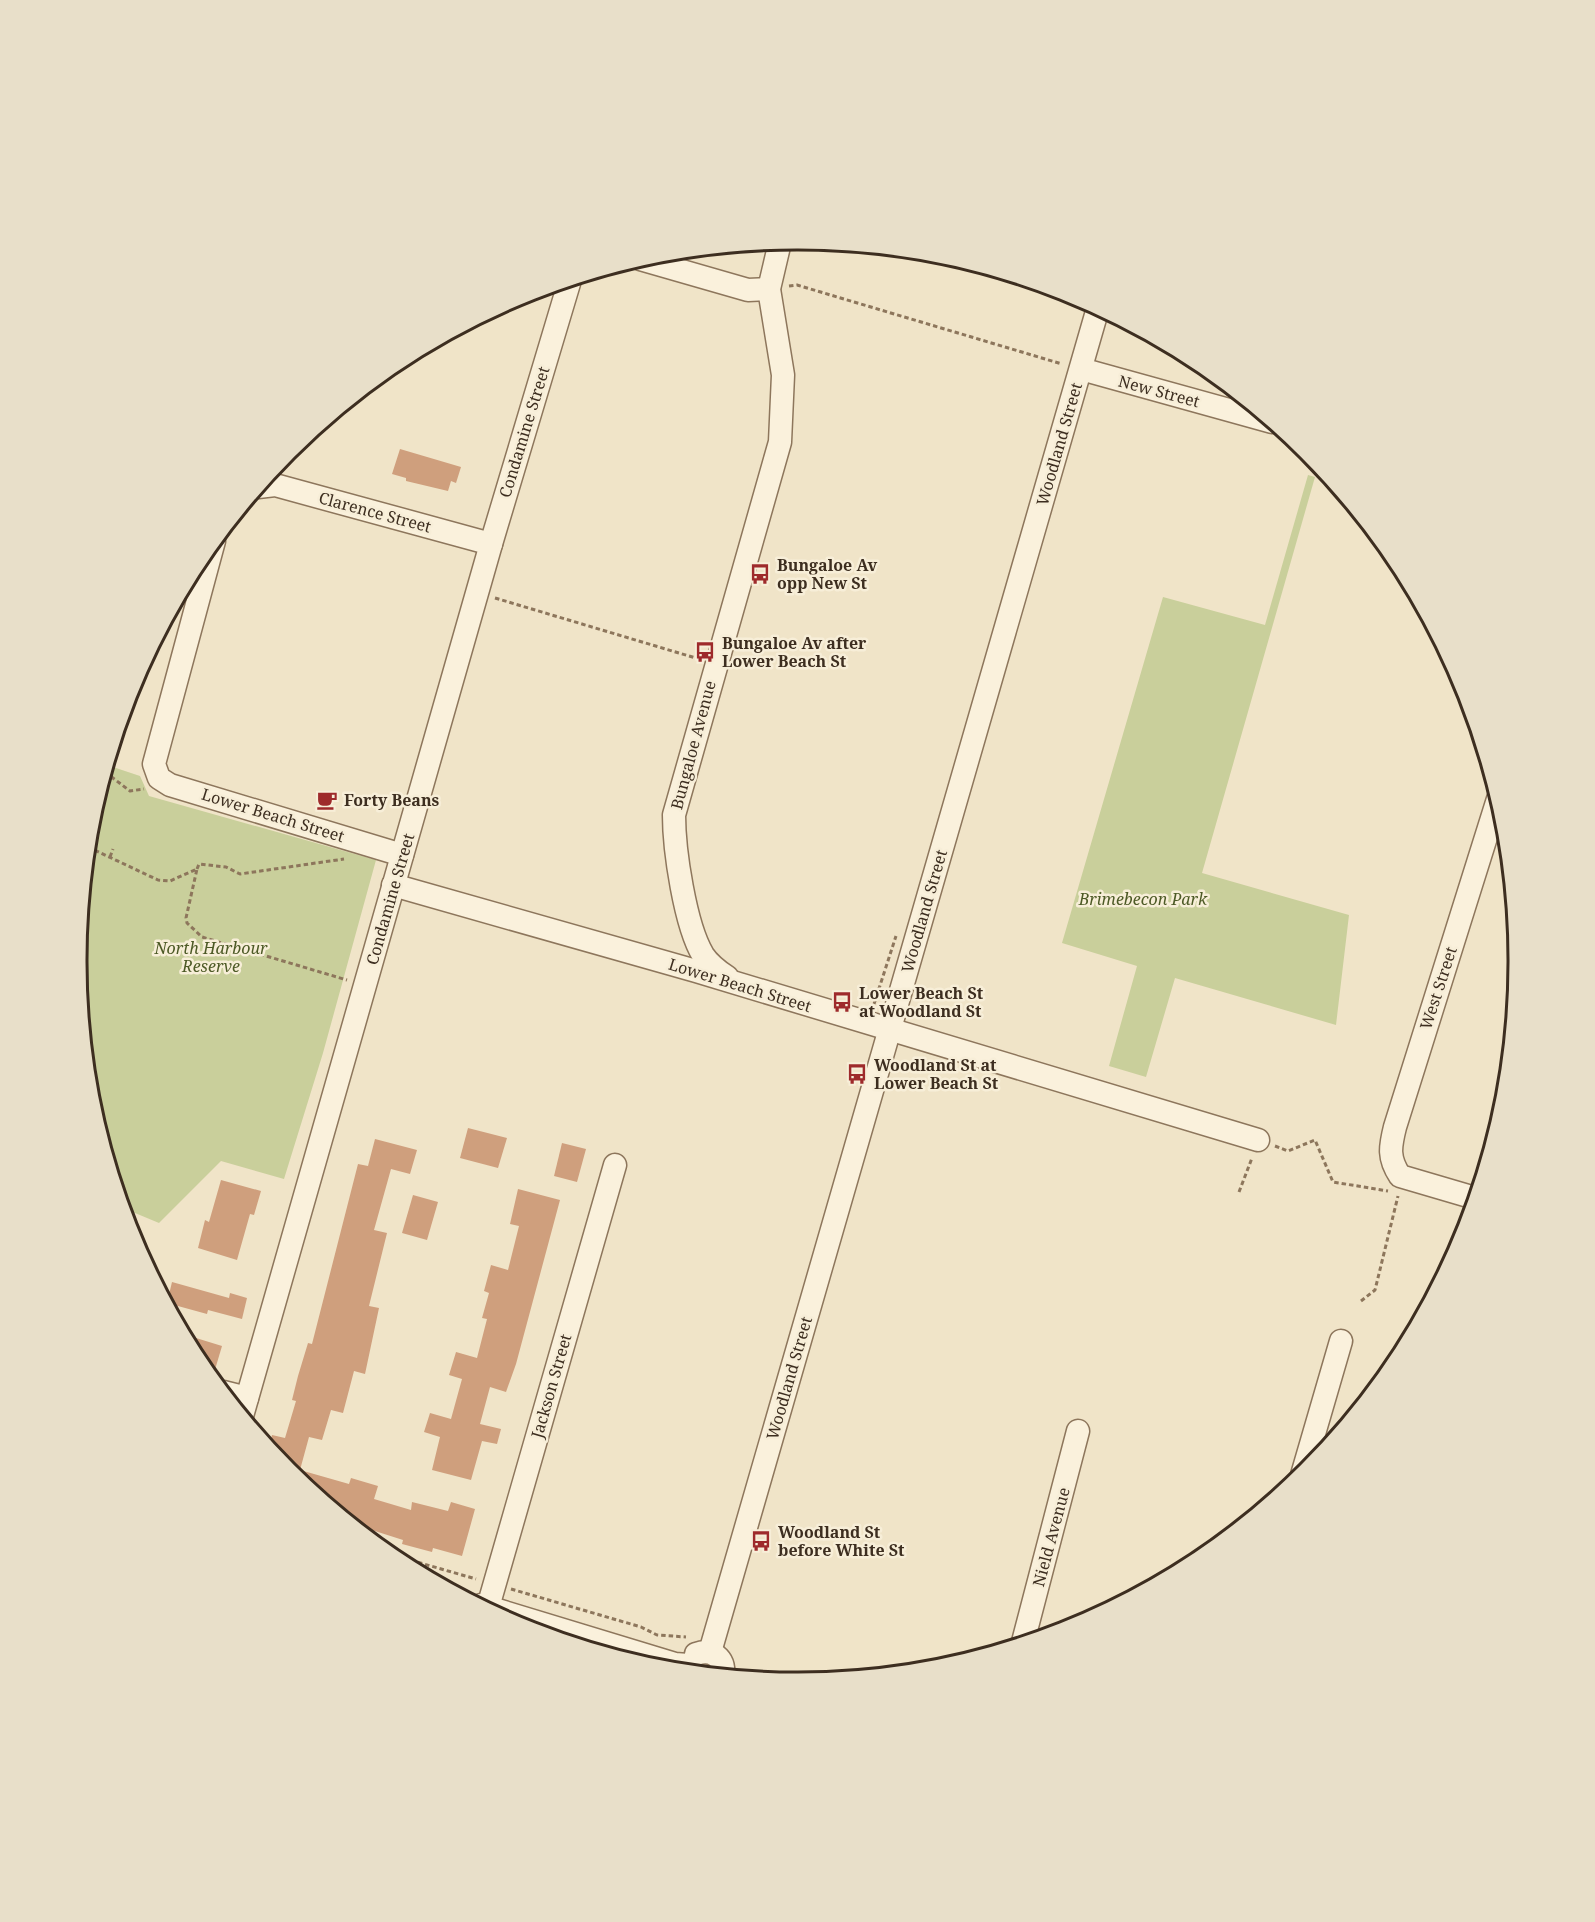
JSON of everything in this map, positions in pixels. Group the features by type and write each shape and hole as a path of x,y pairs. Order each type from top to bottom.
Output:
{"street":[{"name":"Bungaloe Avenue","path":"741,986 712,966 698,944 674,840 674,815 715,664 780,442 783,375 769,289 778,251"},
{"path":"658,264 748,290 769,289"},
{"name":"Condamine Street","path":"245,1407 491,544 567,289"},
{"name":"Woodland Street","path":"710,1652 1096,317"},
{"name":"New Street","path":"1081,369 1254,417"},
{"name":"Clarence Street","path":"270,486 275,485 491,544"},
{"name":"Lower Beach Street","path":"207,565 154,764 159,778 170,785 402,855"},
{"name":"West Street","path":"1468,1196 1400,1176 1389,1152 1493,816"},
{"name":"Lower Beach Street","path":"393,885 889,1029 1258,1140"},
{"name":"Jackson Street","path":"486,1599 615,1165"},
{"path":"1308,1455 1341,1341"},
{"name":"Nield Avenue","path":"1025,1634 1078,1431"},
{"path":"545,1625 640,1653"},
{"path":"691,1663 699,1653 710,1652 720,1659 721,1667"}],"path":[{"path":"769,289 797,285 1081,369"},
{"path":"477,593 715,664"},
{"path":"110,857 113,849"},
{"path":"96,851 158,880 170,881 197,869"},
{"path":"349,858 240,874 226,867 199,864 186,918 187,923 202,937 350,981"},
{"path":"1239,1192 1258,1140 1288,1151 1316,1140 1333,1182 1399,1192 1375,1290 1360,1301"},
{"path":"422,1564 483,1581"},
{"path":"508,1588 641,1627 657,1635 691,1635"}],"green space":[{"name":"Brimebecon Park","path":"1308,475 1315,477 1202,873 1349,915 1336,1025 1175,978 1146,1077 1109,1066 1137,966 1062,943 1163,597 1265,625"},
{"name":"North Harbour Reserve","path":"114,767 140,776 149,796 376,860 323,1053 284,1179 221,1161 159,1223 134,1212 111,1145 93,1054 87,961 89,915 93,868"}],"building":[{"path":"400,449 461,467 456,483 451,481 448,491 406,481 406,478 392,474"},
{"path":"468,1128 507,1138 498,1168 460,1158"},
{"path":"375,1139 417,1150 410,1174 391,1169 374,1230 387,1233 369,1306 379,1308 365,1374 354,1371 343,1413 331,1410 322,1440 309,1437 300,1468 271,1438 272,1435 285,1438 296,1401 292,1400 298,1376 308,1343 312,1344 358,1164 368,1166"},
{"path":"562,1143 586,1149 577,1182 554,1176"},
{"path":"221,1180 261,1191 254,1215 250,1214 237,1260 198,1248 205,1220 209,1222"},
{"path":"518,1189 560,1200 516,1364 506,1392 490,1387 480,1424 501,1429 497,1444 482,1441 471,1480 432,1470 440,1437 424,1432 430,1413 451,1419 462,1379 449,1375 456,1352 477,1358 487,1319 482,1318 489,1293 484,1291 491,1265 508,1270 519,1226 510,1224"},
{"path":"413,1195 438,1202 427,1240 402,1233"},
{"path":"172,1282 229,1298 230,1293 247,1298 242,1319 208,1310 207,1314 176,1306 169,1293"},
{"path":"196,1338 222,1346 215,1368"},
{"path":"304,1471 349,1484 351,1478 378,1486 374,1499 411,1510 412,1502 448,1511 451,1502 475,1509 462,1556 433,1548 432,1552 402,1544 403,1540 372,1530"}],"place":[{"name":"Bungaloe Av opp New St","path":"760,574"},
{"name":"Bungaloe Av after Lower Beach St","path":"705,652"},
{"name":"Forty Beans","path":"327,800"},
{"name":"Lower Beach St at Woodland St","path":"842,1002"},
{"name":"Woodland St at Lower Beach St","path":"857,1074"},
{"name":"Woodland St before White St","path":"761,1541"}]}
